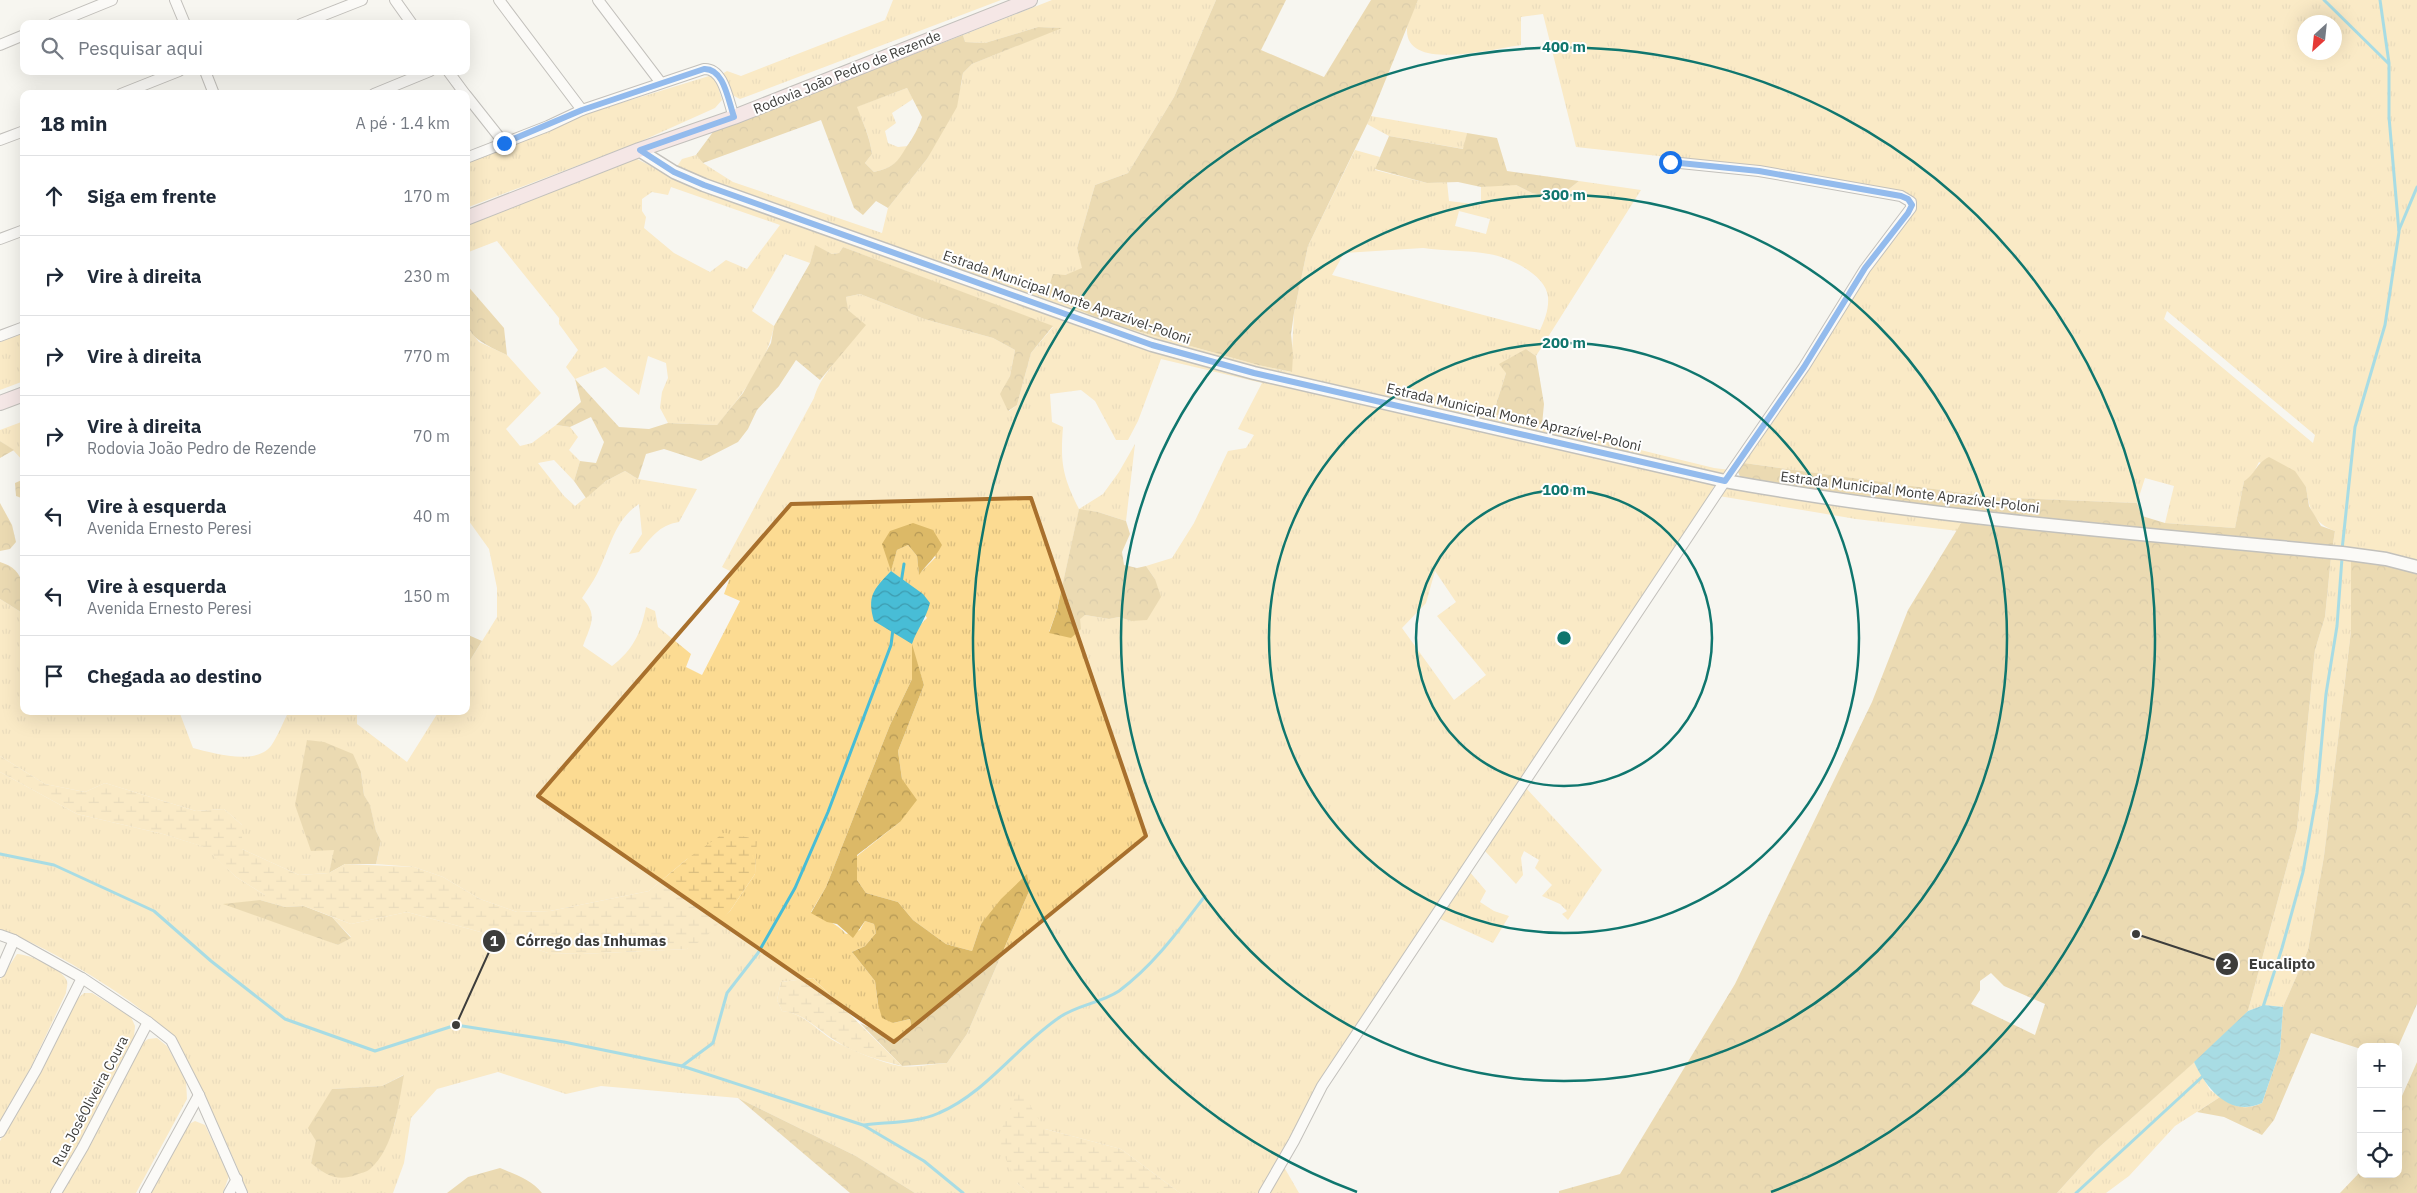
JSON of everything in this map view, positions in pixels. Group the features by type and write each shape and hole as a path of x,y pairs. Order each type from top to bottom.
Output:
{"main road":[{"name":"Rodovia João Pedro de Rezende","path":"470,216 640,150 734,117 1030,0"},
{"path":"0,403 20,396"}],"street":[{"path":"62,20 112,0"},
{"path":"175,0 183,20"},
{"path":"311,20 362,0"},
{"path":"395,0 409,20"},
{"path":"499,0 582,110"},
{"path":"598,0 661,83"},
{"path":"0,45 20,37"},
{"path":"470,156 582,110 704,69 715,71 720,76 734,117"},
{"path":"131,90 169,75"},
{"path":"207,75 212,90"},
{"path":"384,90 420,75"},
{"path":"451,75 463,90"},
{"path":"470,99 504,143"},
{"path":"0,140 20,132"},
{"name":"Estrada Municipal Monte Aprazível-Poloni","path":"640,150 674,172 704,185 1152,345 1254,373 1725,481 1852,503 2037,524 2342,553 2386,559 2417,567"},
{"path":"1264,1193 1294,1141 1322,1086 1725,481 1804,367 1865,268 1908,213 1912,205 1908,199 1901,196 1759,171 1670,162"},
{"path":"0,239 20,232"},
{"path":"0,336 20,328"},
{"path":"0,935 14,940 82,978 148,1022 171,1040 199,1095 242,1193"},
{"path":"0,972 14,940"},
{"path":"0,1132 36,1070 82,978"},
{"name":"Rua JoséOliveira Coura","path":"56,1193 83,1147 148,1022"},
{"path":"144,1193 199,1095"},
{"path":"229,1193 237,1179"}],"highlighted area":[{"path":"1031,498 1146,836 894,1042 538,796 791,504"}],"green space":[{"path":"893,0 1001,0 740,99 732,95 722,74 727,71 741,76 885,20"},
{"path":"1052,0 1216,0 1174,97 1128,173 1095,185 1077,248 1083,269 1065,275 1046,296 1112,324 1258,365 1291,372 1294,313 1308,246 1355,150 1380,157 1375,170 1427,183 1447,182 1449,201 1481,205 1481,187 1508,184 1516,185 1532,193 1559,197 1579,181 1641,190 1536,356 1526,349 1506,373 1493,414 1714,468 1730,470 1724,476 1151,343 676,168 682,159 696,155 703,163 733,182 882,233 888,208 927,159 961,86 963,73 972,64 1060,28 1038,27 985,43 965,42 963,35","holes":["1459,211 1490,219 1486,234 1455,226","1423,248 1489,254 1506,259 1525,268 1541,281 1548,297 1548,306 1540,330 1332,275 1344,253"]},
{"path":"1216,0 1286,0 1261,50 1324,77 1371,0 1418,0 1371,116 1308,246 1291,334 1292,372 1258,365 1112,324 1046,296 1053,274 1065,275 1082,268 1077,248 1095,185 1128,173 1174,97"},
{"path":"1418,0 2417,0 2417,563 2332,550 2335,531 2322,524 2313,514 2306,487 2259,462 2251,478 2244,481 2235,528 2165,523 2174,486 2145,478 2137,503 1993,497 1744,463 1809,369 1870,271 1901,231 1911,213 1913,204 1760,167 1576,147 1543,14 1521,17 1521,45 1454,55 1436,54 1420,50 1410,42 1407,29","holes":["2167,311 2315,435 2313,443 2164,319"]},
{"path":"1038,27 1062,28 972,64 963,73 957,107 927,159 888,208 876,201 863,215 854,208 821,120 703,163 696,155 713,132 963,35 965,42 985,43","holes":["907,88 922,117 914,136 894,163 874,172 865,163 872,154 868,136 857,107"]},
{"path":"709,76 716,80 722,100 715,108 637,143 470,206 470,160 582,115"},
{"path":"907,88 913,99 892,113 896,123 885,131 888,143 898,147 908,146 902,157 895,163 874,172 865,163 872,154 866,130 856,107"},
{"path":"1371,116 1467,133 1464,149 1389,136 1367,124"},
{"path":"1467,133 1497,138 1507,171 1579,181 1559,197 1532,193 1516,185 1481,187 1458,182 1427,183 1375,169 1389,136 1463,149"},
{"path":"635,158 671,176 1151,349 1712,482 1714,486 1711,494 1534,760 1258,1193 1180,1193 1121,1149 1045,1129 1017,1183 1029,1193 915,1193 856,1156 738,1098 601,1086 566,1094 498,1072 437,1089 411,1118 404,1163 393,1193 248,1193 222,1134 181,1052 173,1039 161,1026 142,1010 92,976 40,947 0,930 0,772 77,814 163,834 205,847 236,877 263,894 304,906 285,907 260,900 301,930 338,945 351,937 332,917 351,924 407,912 510,940 548,953 581,954 687,949 730,911 755,874 756,840 687,859 649,891 550,911 517,912 480,899 443,877 414,867 376,864 381,841 376,831 370,806 364,795 361,772 308,740 305,757 335,850 329,873 299,875 242,849 242,825 224,809 196,811 105,783 85,792 45,784 0,756 0,599 20,612 20,715 181,715 193,748 222,755 245,757 264,752 271,746 287,715 357,715 357,724 407,762 436,715 470,715 470,661 497,617 497,588 489,549 470,523 470,331 479,342 507,355 541,393 506,429 520,446 532,443 556,425 570,427 578,437 569,450 580,461 574,481 554,460 538,463 564,496 575,506 606,481 625,471 638,479 697,489 679,522 661,529 639,552 629,554 642,534 639,504 624,518 597,574 582,598 592,615 592,621 583,646 612,666 631,647 642,625 646,607 655,611 658,627 691,654 686,667 702,675 740,601 724,594 732,572 722,567 814,398 821,381 837,358 845,328 846,297 860,294 924,319 993,338 1015,350 1010,376 1001,394 1009,411 1017,405 1031,353 1053,327 843,247 839,253 832,254 815,246 810,263 785,254 752,311 774,326 771,339 759,366 744,391 717,425 668,423 660,408 662,392 668,378 666,363 648,356 639,395 605,367 575,379 566,367 578,350 559,324 559,318 497,241 470,251 470,223","holes":["671,187 780,225 747,269 726,260 710,272 674,253 644,228 646,217 642,211 642,199 652,192 668,195","1161,359 1262,383 1238,429 1254,435 1246,448 1228,451 1194,523 1172,558 1146,566 1155,579 1131,621 1119,617 1109,619 1085,615 1049,632 1057,610 1079,510 1098,512 1126,521 1135,444 1119,472 1103,494 1079,509 1066,479 1062,451 1063,427 1052,422 1050,394 1081,390 1095,401 1116,440 1128,440 1138,421","890,531 936,557 919,574 917,556 908,545 897,550 891,570","890,571 902,579 927,618 918,627","1435,571 1456,602 1437,616 1486,675 1454,700 1402,628 1426,603","912,647 924,685 898,751 902,779 900,822 857,856 857,880 866,893 898,902 913,920 946,944 972,951 981,924 1027,875 1030,889 967,1034 947,1063 900,1066 876,1059 838,1043 805,1019 782,1011 777,1000 781,982 813,978 850,1013 870,1028 894,1039 912,1030 910,1019 893,1023 878,1004 875,981 852,952 865,946 876,933 874,924 865,921 860,930 846,934 834,924 811,912 826,887 890,725 912,679","403,1075 395,1123 385,1148 311,1163 332,1089 382,1086"]},
{"path":"815,245 832,254 839,253 843,247 1053,326 1031,353 1017,405 1008,411 1000,394 1010,376 1015,350 993,338 924,319 860,294 846,297 848,310 866,325 820,380 796,360 779,386 757,410 748,429 738,442 701,461 664,449 646,454 638,479 625,471 606,481 586,498 574,481 580,461 596,463 604,442 591,417 570,427 556,425 581,402 575,379 619,427 649,429 668,423 717,425 743,393 771,343 774,326 810,263"},
{"path":"470,289 504,328 507,355 474,336 470,330"},
{"path":"20,334 20,382 0,390 0,342"},
{"path":"1526,349 1536,356 1544,404 1542,425 1493,414 1506,373 1499,364"},
{"path":"20,422 20,458 0,441 0,430"},
{"path":"0,441 14,450 0,458"},
{"path":"2269,457 2295,471 2306,487 2309,506 2321,526 2335,531 2332,550 1853,498 1741,479 1738,472 1744,463 1993,497 2137,503 2142,516 2165,523 2235,528 2244,481"},
{"path":"20,481 20,498 16,496 15,483"},
{"path":"1724,486 1963,520 1958,531 1856,519 1719,496"},
{"path":"0,503 12,525 16,542 10,549 0,551"},
{"path":"1079,509 1098,512 1126,521 1130,534 1122,552 1124,565 1137,568 1146,566 1155,579 1161,597 1147,620 1131,621 1119,617 1109,619 1085,615 1080,619 1081,629 1071,638 1049,633 1057,610"},
{"path":"1963,520 2331,557 2325,617 2315,650 2297,829 2248,1011 2236,1025 2096,1150 2057,1193 1559,1193 1559,1191 1620,1174 1735,984 1872,702 1908,610","holes":["1991,973 2004,986 2045,1004 2035,1035 1971,1004 1980,990 1980,981"]},
{"path":"913,523 933,530 942,545 919,575 917,556 908,545 897,550 891,571 882,544 890,531"},
{"path":"2331,557 2351,559 2351,631 2324,856 2308,950 2283,1007 2264,1005 2248,1011 2297,829 2315,650 2325,617"},
{"path":"2351,559 2387,563 2417,572 2417,1004 2400,1043 2357,1043 2357,1048 2311,1033 2274,1120 2262,1135 2224,1117 2197,1112 2220,1097 2240,1107 2250,1107 2262,1103 2280,1051 2283,1007 2308,950 2324,856 2351,631"},
{"path":"0,562 15,570 20,578 20,612 0,599"},
{"path":"470,636 482,641 470,660"},
{"path":"912,644 924,685 898,751 902,779 917,800 900,822 857,855 857,880 866,893 898,902 913,920 946,944 972,951 981,924 1001,899 1027,874 1030,889 967,1034 947,1063 902,1066 860,1023 893,1039 912,1030 910,1019 893,1023 882,1018 875,981 852,952 865,946 876,933 874,924 865,921 853,938 837,924 827,922 811,913 826,887 890,725 912,679"},
{"path":"307,740 324,742 353,754 361,772 364,795 370,805 376,831 381,841 376,864 345,864 329,873 334,850 311,851 295,805"},
{"path":"0,756 45,784 85,792 105,783 196,811 224,809 242,825 242,849 299,875 329,873 345,864 414,867 443,877 480,899 517,912 550,911 649,891 687,859 724,833 757,839 755,874 730,911 704,939 687,949 581,954 548,953 510,940 407,912 351,924 304,906 277,900 263,894 236,877 204,847 163,834 77,814 0,772"},
{"path":"1526,788 1602,870 1568,920 1562,914 1567,911 1560,904 1542,896 1552,885 1535,868 1539,860 1524,851 1521,858 1523,875 1516,884 1484,850"},
{"path":"1469,871 1486,891 1480,902 1494,911 1509,916 1493,943 1438,918"},
{"path":"260,900 285,907 304,906 332,917 351,938 338,945 223,904"},
{"path":"17,954 37,959 53,967 64,976 67,986 66,993 31,1067 0,1121 0,980"},
{"path":"813,978 902,1066 851,1050 804,1018 782,1011 777,1000 781,982"},
{"path":"84,993 92,993 131,1017 135,1026 134,1037 80,1143 50,1193 0,1193 0,1141 39,1073 76,1000"},
{"path":"157,1038 167,1046 186,1081 187,1099 136,1193 62,1193 140,1045 148,1039"},
{"path":"2194,1062 2210,1090 2220,1097 2175,1126 2129,1176 2106,1193 2057,1193 2096,1150"},
{"path":"2417,1062 2417,1193 2340,1193 2357,1175 2357,1178 2402,1178 2402,1096"},
{"path":"404,1075 390,1138 378,1160 370,1169 343,1178 327,1174 311,1163 316,1141 308,1128 332,1089 382,1086"},
{"path":"1019,1088 1045,1129 1121,1149 1180,1193 1029,1193 1017,1183 997,1140"},
{"path":"738,1098 856,1156 915,1193 850,1193"},
{"path":"195,1121 205,1125 229,1176 223,1193 149,1193 187,1125"},
{"path":"1284,1167 1299,1193 1269,1193"},
{"path":"500,1168 528,1181 542,1193 447,1193 468,1177"}],"water":[{"path":"891,571 923,594 930,603 912,644 874,621 871,605 873,594"},
{"path":"2264,1005 2283,1007 2280,1051 2262,1103 2250,1107 2239,1107 2220,1098 2212,1090 2194,1062 2248,1011"}],"waterway":[{"path":"2324,0 2388,63"},
{"path":"2342,550 2355,427 2385,325 2399,232 2389,117 2389,63 2380,0"},
{"path":"2399,230 2417,187"},
{"path":"2263,1007 2303,872 2317,793 2326,694 2337,626 2342,558"},
{"path":"901,583 904,564"},
{"path":"682,1066 713,1043 727,993 758,953 795,888 828,812 891,645 893,629"},
{"path":"0,854 54,865 154,911 211,961 285,1019 375,1051 456,1025 564,1042 682,1066 863,1125 924,1161 963,1193"},
{"path":"864,1125 921,1119 939,1113 972,1094 1030,1041 1060,1017 1112,995 1132,981 1186,922 1205,896"},
{"path":"2076,1193 2203,1076"}],"place":[{"name":"Eucalipto","path":"2136,934"},
{"name":"Córrego das Inhumas","path":"456,1025"}],"route":[{"path":"504,143 582,110 704,69 710,69 720,76 734,117 640,150 674,172 704,185 1152,345 1254,373 1725,481 1804,367 1865,268 1908,213 1912,205 1908,199 1901,196 1759,171 1670,162"}]}
